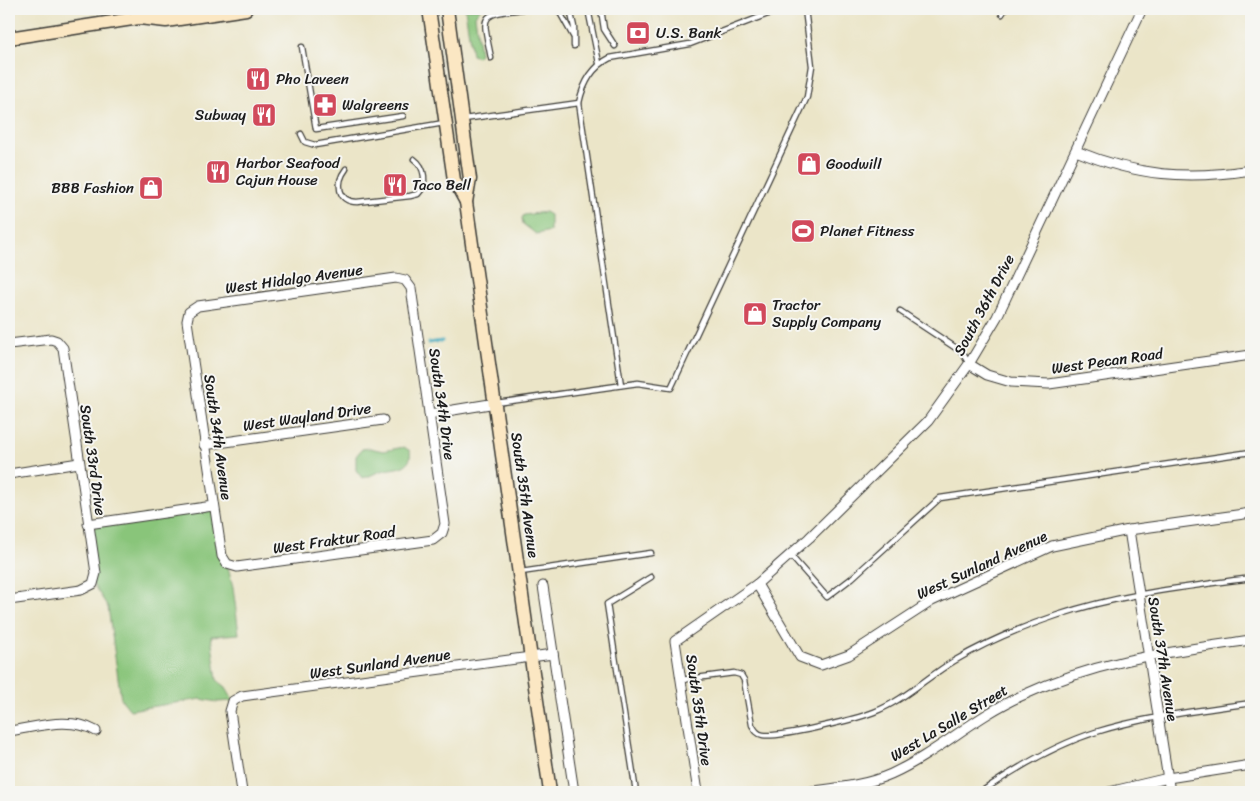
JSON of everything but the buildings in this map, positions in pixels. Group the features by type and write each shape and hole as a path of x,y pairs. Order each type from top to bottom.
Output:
{"main road":[{"path":"139,18 156,9"},
{"path":"9,38 139,18 166,21 246,9"},
{"name":"South 35th Avenue","path":"429,9 454,180 466,202"},
{"name":"South 35th Avenue","path":"447,9 470,179 466,202 550,792"}],"street":[{"name":"South 36th Drive","path":"757,584 790,555 928,421 969,364 997,317 1142,9"},
{"path":"1076,151 1110,165 1150,173 1185,177 1215,176 1251,170"},
{"name":"West Hidalgo Avenue","path":"190,312 198,306 396,278 405,280"},
{"name":"South 34th Drive","path":"405,280 411,288 430,414 445,524 442,533"},
{"name":"South 34th Avenue","path":"190,312 188,320 204,445 222,556 227,564"},
{"name":"South 33rd Drive","path":"9,344 44,338 57,341 63,348 96,573 92,584 81,590 9,600"},
{"name":"West Pecan Road","path":"969,364 987,375 1011,382 1049,384 1251,355"},
{"path":"430,414 496,403"},
{"name":"West Wayland Drive","path":"204,445 383,420"},
{"path":"9,474 80,463"},
{"path":"88,524 213,506"},
{"name":"West Sunland Avenue","path":"757,584 800,657 821,665 849,655 932,601 1052,546 1129,530 1251,514"},
{"name":"South 37th Avenue","path":"1129,530 1170,792"},
{"name":"West Fraktur Road","path":"227,564 237,567 433,540 442,533"},
{"name":"South 35th Drive","path":"698,792 675,641 757,584"},
{"path":"544,586 574,792"},
{"name":"West La Salle Street","path":"806,792 867,782 890,774 913,763 970,724 1018,697 1074,674 1149,655 1251,640"},
{"path":"531,657 553,654"},
{"name":"West Sunland Avenue","path":"242,792 230,711 233,701 242,696 531,657"},
{"path":"9,731 69,722 87,726 96,731"},
{"path":"1109,792 1168,778 1251,766"}],"lane":[{"path":"491,58 485,20 493,12 522,9"},
{"path":"558,9 573,37"},
{"path":"570,9 574,27 574,46"},
{"path":"588,9 599,63"},
{"path":"601,9 604,29 615,46"},
{"path":"620,385 579,103 586,83 599,63 616,56 690,44 768,14 801,9"},
{"path":"496,403 620,385 650,384 671,388 807,97 812,66 805,9"},
{"path":"1002,14 1005,9"},
{"path":"302,47 316,129 403,116"},
{"path":"462,120 579,103"},
{"path":"301,134 305,142 315,145 445,123"},
{"path":"346,169 339,181 344,199 349,201 410,196 418,194 424,186 423,170 420,163 414,159"},
{"path":"900,311 962,352 969,364"},
{"path":"790,555 827,597 852,578 940,498 1251,452"},
{"path":"519,572 651,553"},
{"path":"636,792 607,604 651,577"},
{"path":"681,680 734,673 741,674 744,680 752,725 755,730 760,734 770,735 788,732 876,712 955,660 1026,626 1082,607 1140,594 1251,578"},
{"path":"981,792 1015,770 1070,741 1105,730 1159,717 1251,703"}],"green space":[{"path":"465,9 481,9 475,15 480,54 477,57 472,55"},
{"path":"545,212 550,215 550,231 536,234 523,224 522,218 524,215"},
{"path":"404,447 410,451 410,457 409,462 402,467 381,471 362,478 356,470 356,456 362,449 370,448 383,451"},
{"path":"213,506 233,587 239,634 211,636 217,680 226,687 233,701 217,702 201,699 130,710 121,699 108,607 93,584 88,524"}],"waterway":[{"path":"429,343 442,341"}],"place":[{"name":"U.S. Bank","path":"638,33"},
{"name":"Pho Laveen","path":"258,79"},
{"name":"Walgreens","path":"325,105"},
{"name":"Subway","path":"264,115"},
{"name":"Goodwill","path":"809,164"},
{"name":"Harbor Seafood Cajun House","path":"218,172"},
{"name":"Taco Bell","path":"395,185"},
{"name":"BBB Fashion","path":"151,188"},
{"name":"Planet Fitness","path":"803,231"},
{"name":"Tractor Supply Company","path":"755,314"}]}
